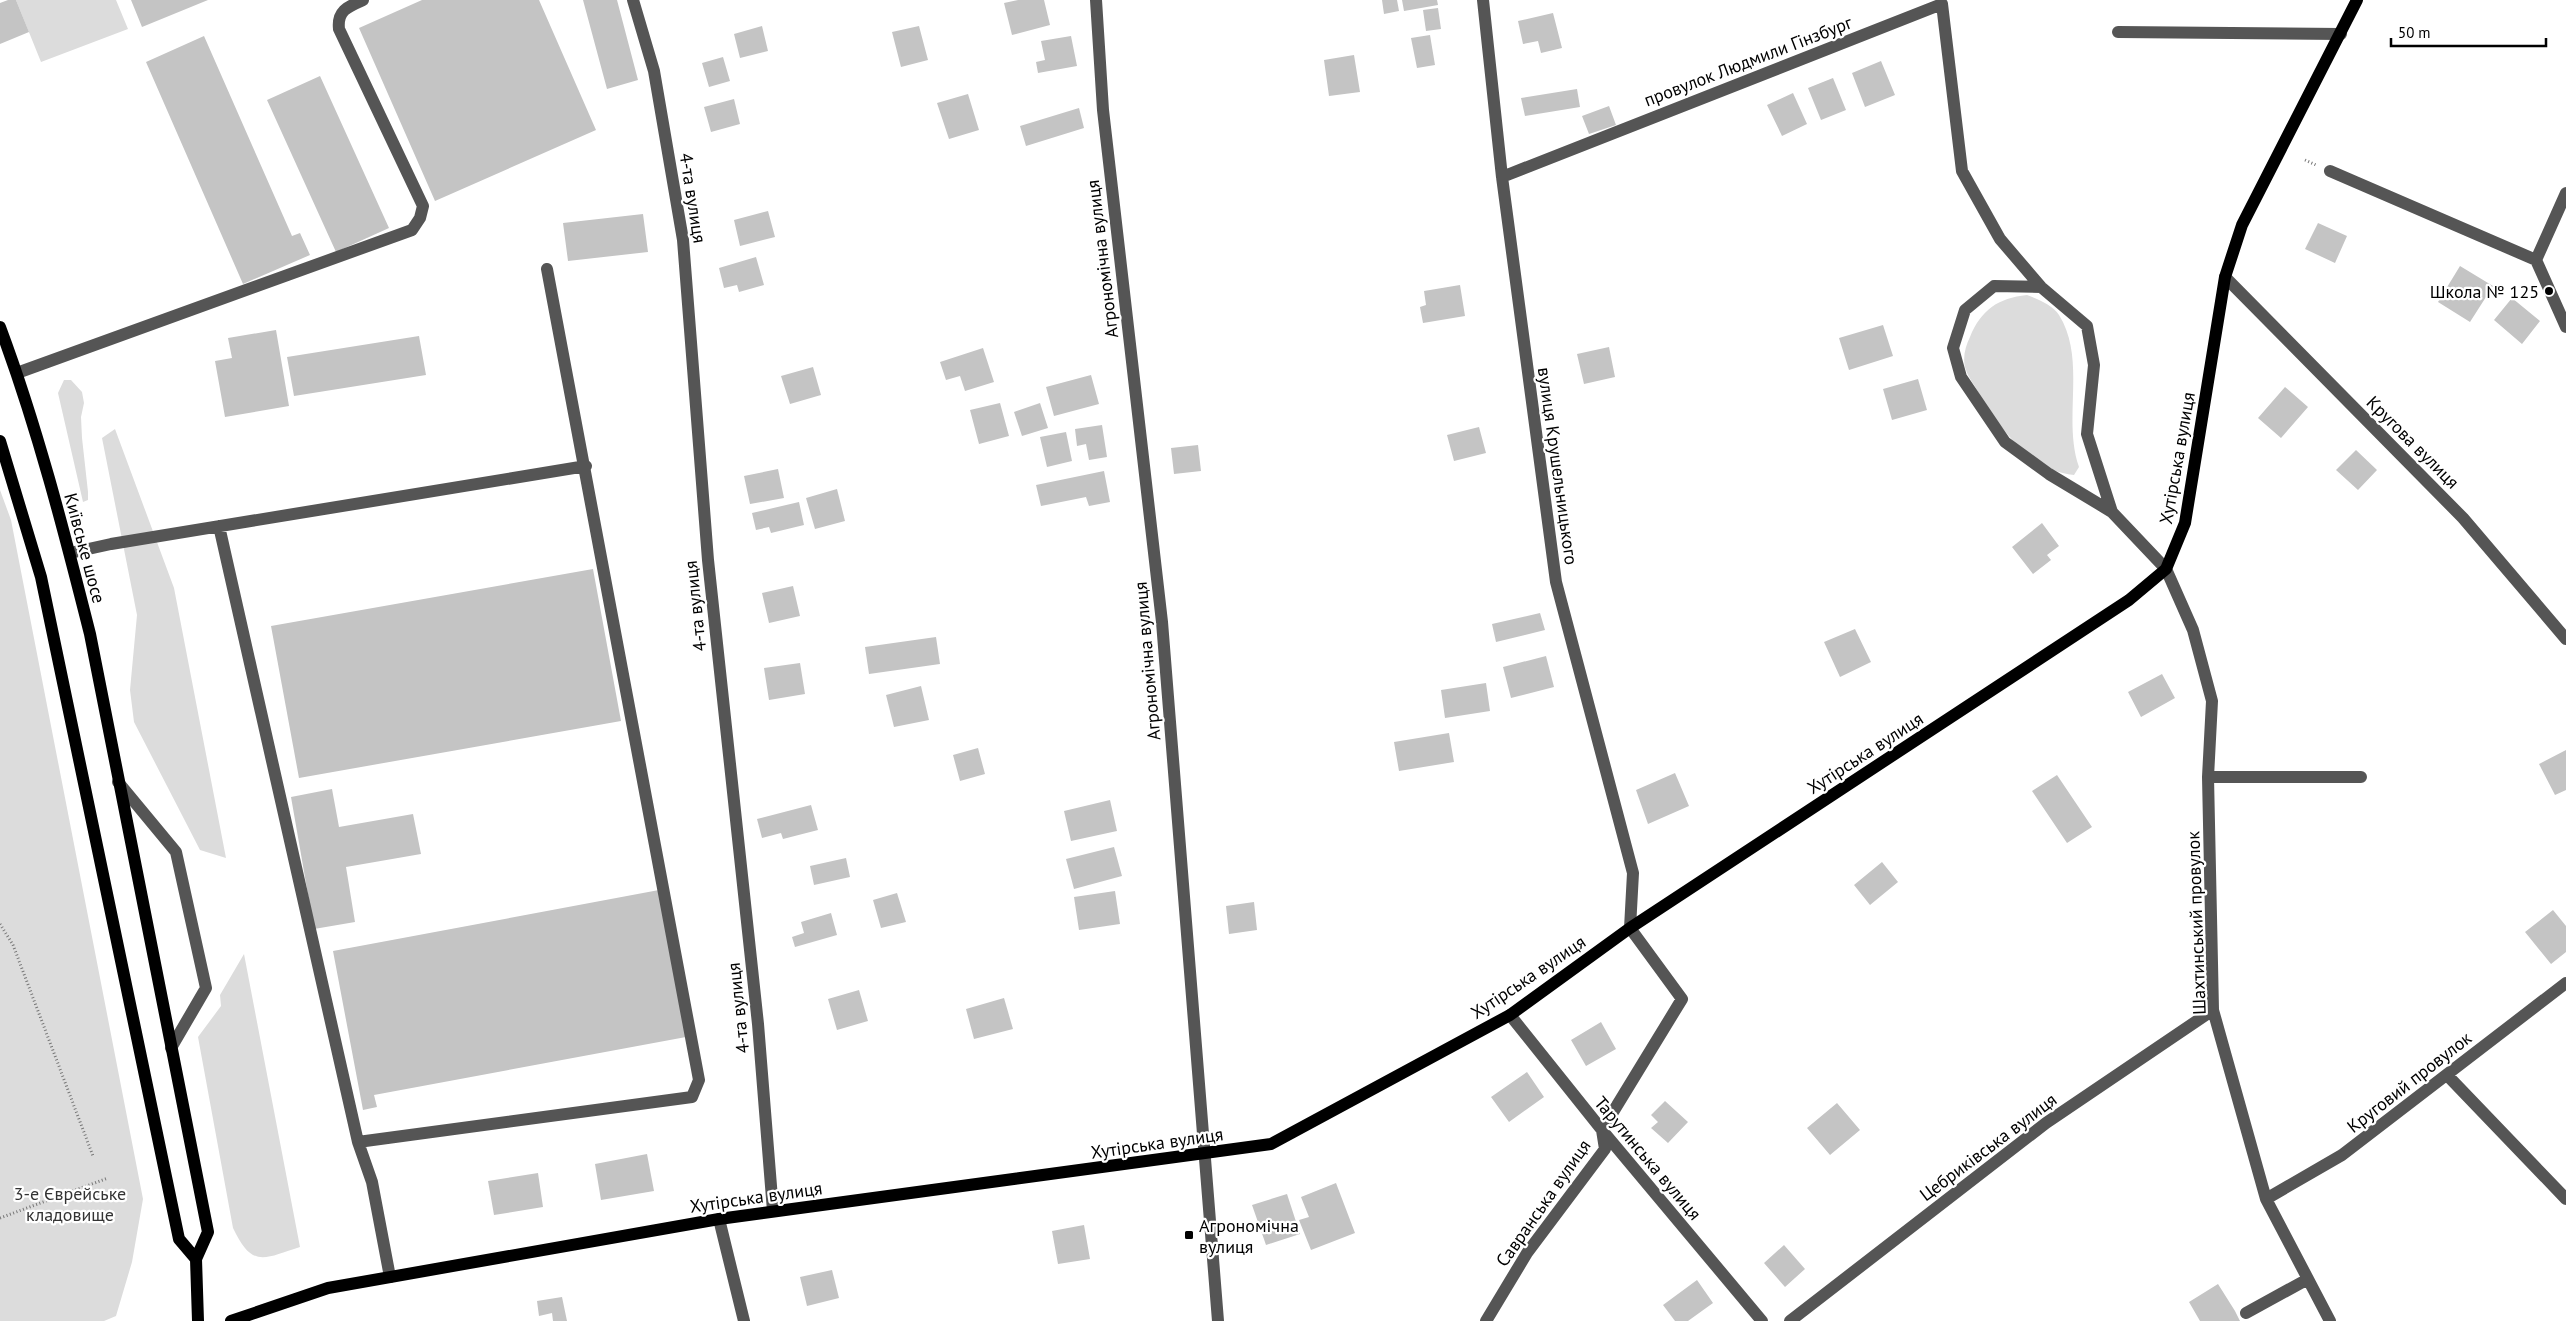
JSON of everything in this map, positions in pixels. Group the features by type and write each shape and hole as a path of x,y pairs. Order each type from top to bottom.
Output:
{"main road":[{"name":"Хутірська вулиця","path":"231,1321 328,1288 719,1219 1206,1155 1271,1144 1510,1015 1630,928 2130,600 2166,569 2185,523 2226,277 2242,225 2342,34 2357,0"},
{"name":"Київське шосе","path":"0,327 17,373 70,553 90,634 208,1232 196,1259"},
{"path":"0,441 41,577 179,1239 196,1259 198,1321"}],"street":[{"path":"17,373 412,230 420,218 423,206 338,29 338,18 344,8 363,0"},
{"name":"4-та вулиця","path":"633,0 654,71 683,240 708,560 758,1024 774,1211"},
{"name":"Агрономічна вулиця","path":"1096,0 1103,110 1162,622 1218,1321"},
{"name":"вулиця Крушельницького","path":"1483,0 1502,177 1556,582 1633,873 1630,928"},
{"name":"провулок Людмили Гінзбург","path":"1502,177 1942,4 1962,171 2000,239 2041,287 2087,326 2094,365 2087,434 2112,512 2166,569"},
{"path":"2118,32 2342,34"},
{"path":"2330,171 2536,260 2566,327"},
{"path":"2536,260 2566,193"},
{"path":"358,1142 692,1097 699,1080 586,466 547,270"},
{"name":"Кругова вулиця","path":"2226,277 2463,518 2566,639"},
{"path":"2041,287 1994,286 1965,310 1953,348 1960,377 2005,442 2049,474 2112,512"},
{"path":"70,553 111,544 586,466"},
{"path":"219,526 358,1142 372,1182 390,1277"},
{"name":"Шахтинський провулок","path":"2166,569 2193,630 2212,701 2208,777 2213,1010 2266,1198 2330,1321"},
{"path":"2208,777 2361,777"},
{"path":"118,782 176,852 206,988 171,1048"},
{"name":"Савранська вулиця","path":"1486,1321 1527,1253 1605,1149 1602,1130 1682,999 1630,928"},
{"name":"Круговий провулок","path":"2266,1198 2342,1155 2566,983"},
{"name":"Цебриківська вулиця","path":"1790,1321 2046,1123 2213,1010"},
{"name":"Тарутинська вулиця","path":"1510,1015 1602,1130 1762,1321"},
{"path":"2447,1075 2566,1200"},
{"path":"719,1219 744,1321"},
{"path":"2246,1313 2308,1279"}],"path":[{"path":"0,924 13,945 93,1156"},
{"path":"0,1218 108,1178"}],"green space":[{"path":"16,0 116,0 128,29 41,62"},
{"path":"2027,295 2045,303 2056,311 2067,332 2072,351 2074,449 2079,467 2074,475 2058,472 2043,465 2016,444 1985,404 1968,375 1965,366 1965,353 1968,341 1979,319 1999,302"},
{"path":"64,380 71,380 82,392 84,403 81,417 88,500 83,502 58,393"},
{"path":"115,429 174,588 226,858 200,850 134,722 130,690 137,615 102,438"},
{"name":"3-е Єврейське кладовище","path":"0,490 11,520 143,1199 132,1262 116,1316 104,1321 0,1321"},
{"path":"244,954 300,1247 268,1257 253,1255 246,1250 233,1228 198,1037 221,1006 220,995"}],"building":[{"path":"16,0 29,32 0,44 0,3"},
{"path":"131,0 208,0 142,27"},
{"path":"422,0 539,0 596,130 435,201 359,28"},
{"path":"583,0 617,0 638,80 607,89"},
{"path":"1018,0 1044,0 1050,25 1012,35 1004,3"},
{"path":"1382,0 1397,0 1399,11 1384,14"},
{"path":"1402,0 1437,0 1438,5 1404,11"},
{"path":"1438,8 1441,29 1426,31 1423,10"},
{"path":"1553,13 1562,48 1541,53 1538,41 1523,44 1518,21"},
{"path":"762,26 768,51 740,58 734,34"},
{"path":"919,26 928,60 901,67 892,32"},
{"path":"1430,35 1435,65 1417,68 1411,38"},
{"path":"204,36 292,236 300,233 310,255 243,284 146,62"},
{"path":"1071,36 1077,66 1038,73 1036,62 1045,60 1041,41"},
{"path":"1354,55 1360,92 1329,96 1324,60"},
{"path":"723,57 730,81 709,87 702,63"},
{"path":"1881,61 1895,95 1865,107 1852,73"},
{"path":"320,76 389,228 336,252 267,100"},
{"path":"1833,78 1846,110 1821,120 1808,88"},
{"path":"1577,89 1580,107 1525,116 1521,98"},
{"path":"1793,93 1807,124 1782,136 1767,105"},
{"path":"968,94 979,130 949,139 937,103"},
{"path":"734,99 740,124 711,132 704,107"},
{"path":"1609,106 1616,125 1589,134 1582,116"},
{"path":"1079,108 1084,128 1026,146 1020,126"},
{"path":"768,211 775,237 740,246 734,220"},
{"path":"643,214 648,252 568,261 563,223"},
{"path":"2318,223 2347,236 2335,263 2305,249"},
{"path":"756,257 764,285 739,292 737,285 724,288 719,268"},
{"path":"2460,266 2493,286 2470,322 2438,302"},
{"path":"1460,285 1465,316 1423,323 1420,307 1426,305 1424,291"},
{"path":"2512,298 2540,321 2522,344 2494,320"},
{"path":"1883,325 1893,356 1849,370 1839,338"},
{"path":"276,330 289,406 225,417 215,361 232,358 228,338"},
{"path":"419,336 426,375 294,396 287,357"},
{"path":"1609,347 1615,377 1584,384 1577,354"},
{"path":"983,348 994,382 965,391 960,376 946,380 940,362"},
{"path":"813,367 821,395 790,404 781,376"},
{"path":"1091,375 1099,404 1054,416 1046,387"},
{"path":"1918,379 1927,410 1892,420 1883,389"},
{"path":"2285,387 2308,407 2281,438 2258,418"},
{"path":"1000,403 1009,436 979,444 970,410"},
{"path":"1040,403 1048,428 1022,436 1014,412"},
{"path":"1102,425 1107,457 1089,460 1086,444 1077,446 1075,429"},
{"path":"1479,427 1486,453 1454,461 1447,435"},
{"path":"1066,432 1072,461 1047,467 1040,437"},
{"path":"1198,445 1201,471 1174,474 1171,448"},
{"path":"2356,450 2377,470 2358,490 2336,470"},
{"path":"778,469 784,498 750,504 744,476"},
{"path":"1104,471 1110,502 1089,506 1086,497 1041,506 1036,485"},
{"path":"837,489 845,521 815,529 806,498"},
{"path":"799,502 804,525 771,533 769,527 756,530 752,513"},
{"path":"2042,523 2059,546 2047,555 2051,560 2033,574 2012,547"},
{"path":"593,569 621,721 299,778 271,626"},
{"path":"793,586 800,616 769,623 762,593"},
{"path":"1540,613 1545,630 1496,642 1492,624"},
{"path":"1855,629 1871,662 1840,677 1824,642"},
{"path":"936,637 940,664 869,674 865,647"},
{"path":"1546,656 1554,687 1511,698 1503,667"},
{"path":"800,663 805,694 769,700 764,668"},
{"path":"2162,674 2175,698 2141,717 2128,692"},
{"path":"1486,683 1490,711 1445,718 1441,690"},
{"path":"921,686 929,720 894,727 886,695"},
{"path":"1449,733 1454,762 1399,771 1394,742"},
{"path":"978,748 985,774 960,781 953,755"},
{"path":"2566,750 2566,790 2555,795 2539,764"},
{"path":"1675,773 1689,806 1648,824 1636,790"},
{"path":"2057,775 2092,827 2067,843 2032,791"},
{"path":"332,789 339,827 413,814 421,854 346,867 355,922 314,929 291,797"},
{"path":"1110,800 1117,831 1071,841 1064,811"},
{"path":"811,805 818,830 783,839 781,833 762,838 757,819"},
{"path":"1114,847 1122,876 1074,889 1066,859"},
{"path":"846,858 850,877 814,885 810,866"},
{"path":"1882,862 1898,882 1870,905 1854,885"},
{"path":"659,890 686,1037 374,1095 377,1107 363,1110 333,951"},
{"path":"1115,891 1120,924 1079,930 1074,897"},
{"path":"897,893 906,922 881,928 873,900"},
{"path":"1254,902 1257,930 1229,934 1226,906"},
{"path":"2553,910 2566,926 2566,952 2551,964 2525,932"},
{"path":"831,913 837,935 795,947 792,937 804,933 801,922"},
{"path":"859,990 868,1021 837,1030 828,999"},
{"path":"1004,998 1013,1029 974,1039 966,1009"},
{"path":"1601,1022 1616,1049 1586,1066 1571,1040"},
{"path":"1527,1072 1544,1097 1509,1122 1491,1097"},
{"path":"1665,1101 1688,1122 1668,1143 1651,1128 1658,1122 1651,1115"},
{"path":"1837,1103 1860,1130 1830,1155 1807,1128"},
{"path":"647,1154 654,1191 601,1200 595,1164"},
{"path":"538,1173 543,1207 494,1215 488,1181"},
{"path":"1336,1183 1355,1233 1311,1250 1299,1220 1309,1217 1301,1197"},
{"path":"1287,1194 1300,1234 1266,1245 1252,1205"},
{"path":"1084,1225 1090,1259 1058,1264 1052,1231"},
{"path":"1784,1245 1805,1269 1785,1287 1764,1263"},
{"path":"832,1270 839,1298 807,1306 800,1277"},
{"path":"1697,1280 1713,1303 1688,1321 1675,1321 1663,1305"},
{"path":"2218,1284 2240,1321 2200,1321 2189,1302"},
{"path":"562,1297 567,1321 553,1321 552,1313 539,1316 537,1301"}],"place":[{"name":"Школа № 125","path":"2549,291"},
{"name":"Агрономічна вулиця","path":"1189,1235"}]}
